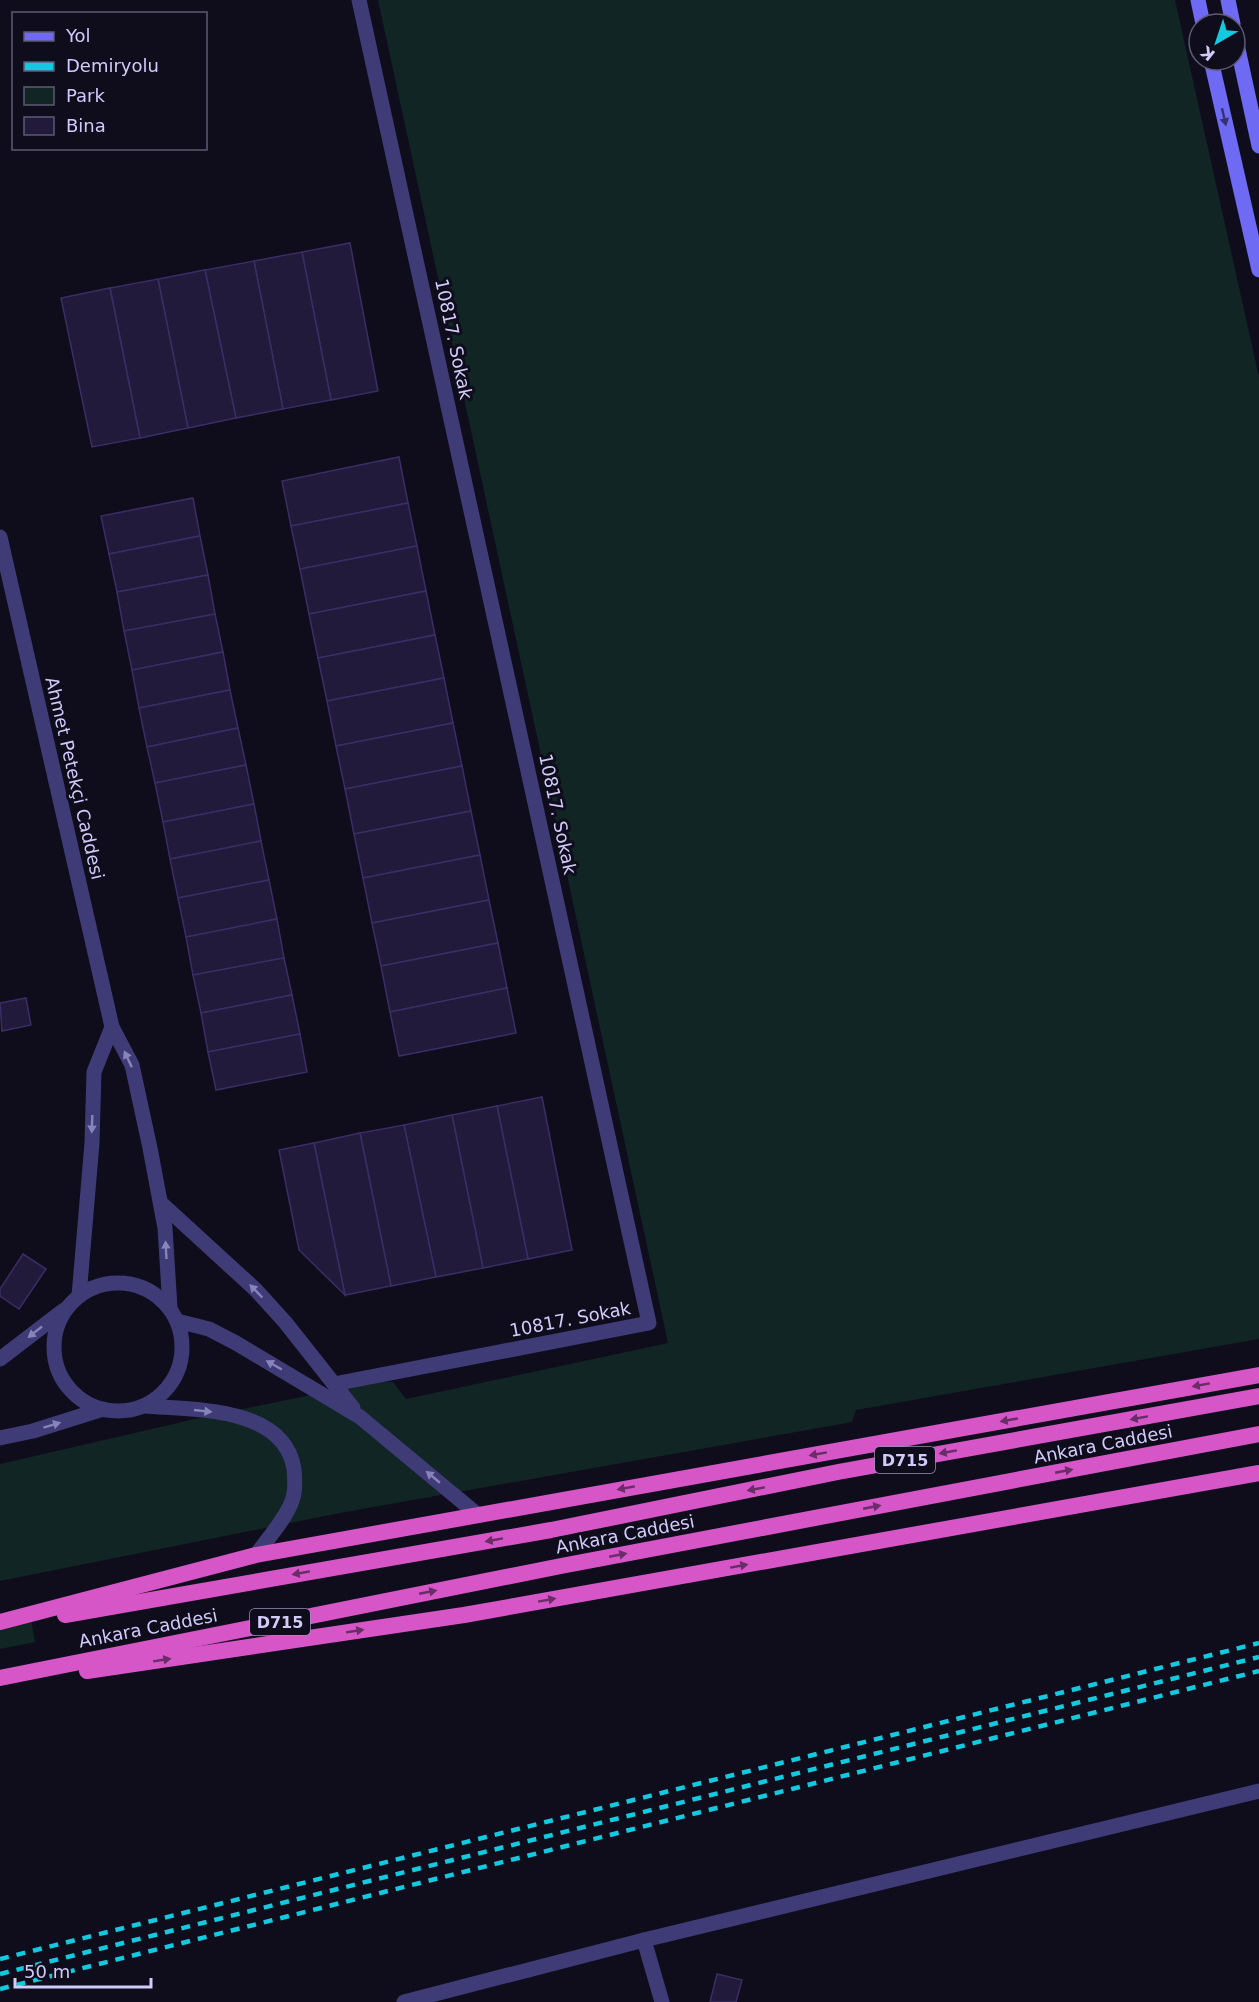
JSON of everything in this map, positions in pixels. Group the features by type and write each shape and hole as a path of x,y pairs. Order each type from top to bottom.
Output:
{"highway":[{"path":"0,1624 256,1555 1259,1375"},
{"name":"Ankara Caddesi","path":"0,1624 551,1530 837,1472 1259,1396"},
{"name":"Ankara Caddesi","path":"0,1678 561,1566 1259,1434"},
{"path":"0,1684 464,1615 1259,1473"}],"main road":[{"path":"1214,72 1259,270"},
{"path":"1243,72 1259,146"}],"street":[{"name":"10817. Sokak","path":"334,1384 649,1323 359,0"},
{"name":"Ahmet Petekçi Caddesi","path":"0,537 112,1027 132,1065 161,1203 173,1315"},
{"path":"112,1027 94,1072 92,1143 74,1301 56,1331 54,1346 57,1367 67,1386 77,1396 103,1410 117,1412 145,1406 210,1411 241,1417 261,1424 278,1438 292,1455 295,1479 292,1500 256,1555"},
{"path":"161,1203 256,1290 285,1322 360,1417"},
{"path":"0,1359 74,1301 105,1284 134,1285 148,1290 173,1315 209,1329 236,1343 360,1417 478,1515"},
{"path":"145,1406 168,1389 181,1363 183,1349 173,1315"},
{"path":"0,1438 103,1410"},
{"path":"404,2002 644,1940 1259,1791"},
{"path":"644,1940 662,2002"}],"green space":[{"path":"378,0 1175,0 1187,54 1187,72 1191,72 1259,377 1259,1339 856,1410 852,1422 340,1513 0,1581 0,1464 195,1419 378,1381 393,1382 406,1399 668,1343"},
{"path":"31,1619 35,1642 0,1649 0,1625"}],"building":[{"path":"350,243 378,391 331,400 302,252"},
{"path":"302,252 331,400 283,409 254,261"},
{"path":"254,261 283,409 236,418 205,270"},
{"path":"205,270 236,418 188,428 158,279"},
{"path":"158,279 188,428 140,438 110,288"},
{"path":"110,288 140,438 92,447 61,298"},
{"path":"399,457 408,503 291,526 282,481"},
{"path":"193,498 200,536 109,554 101,516"},
{"path":"408,503 417,546 300,569 291,526"},
{"path":"200,536 208,575 117,592 109,554"},
{"path":"417,546 426,591 309,614 300,569"},
{"path":"208,575 215,614 124,631 117,592"},
{"path":"426,591 435,635 318,658 309,614"},
{"path":"215,614 223,652 132,670 124,631"},
{"path":"435,635 444,678 327,701 318,658"},
{"path":"223,652 230,690 139,708 132,670"},
{"path":"444,678 453,723 336,746 327,701"},
{"path":"230,690 238,728 147,747 139,708"},
{"path":"453,723 462,766 345,789 336,746"},
{"path":"238,728 246,765 155,783 147,747"},
{"path":"246,765 254,804 163,822 155,783"},
{"path":"462,766 471,811 354,834 345,789"},
{"path":"254,804 261,841 170,859 163,822"},
{"path":"471,811 480,855 363,878 354,834"},
{"path":"261,841 269,880 178,898 170,859"},
{"path":"480,855 489,900 372,923 363,878"},
{"path":"269,880 277,919 186,937 178,898"},
{"path":"489,900 498,943 381,966 372,923"},
{"path":"277,919 284,958 193,975 186,937"},
{"path":"498,943 507,988 390,1012 381,966"},
{"path":"284,958 292,995 201,1013 193,975"},
{"path":"507,988 516,1033 399,1056 390,1012"},
{"path":"292,995 300,1034 208,1052 201,1013"},
{"path":"26,998 31,1025 2,1031 0,1003"},
{"path":"300,1034 307,1072 216,1090 208,1052"},
{"path":"542,1097 572,1250 528,1259 497,1106"},
{"path":"497,1106 528,1259 483,1268 452,1115"},
{"path":"452,1115 483,1268 436,1277 404,1125"},
{"path":"404,1125 436,1277 391,1286 360,1133"},
{"path":"360,1133 391,1286 345,1295 314,1143"},
{"path":"314,1143 345,1295 299,1250 279,1150"},
{"path":"23,1254 46,1269 19,1309 0,1296 0,1289"},
{"path":"717,1974 742,1980 736,2002 710,2002"}],"railway":[{"path":"0,1959 1259,1643"},
{"path":"0,1974 1259,1657"},
{"path":"0,1989 1259,1671"}]}
